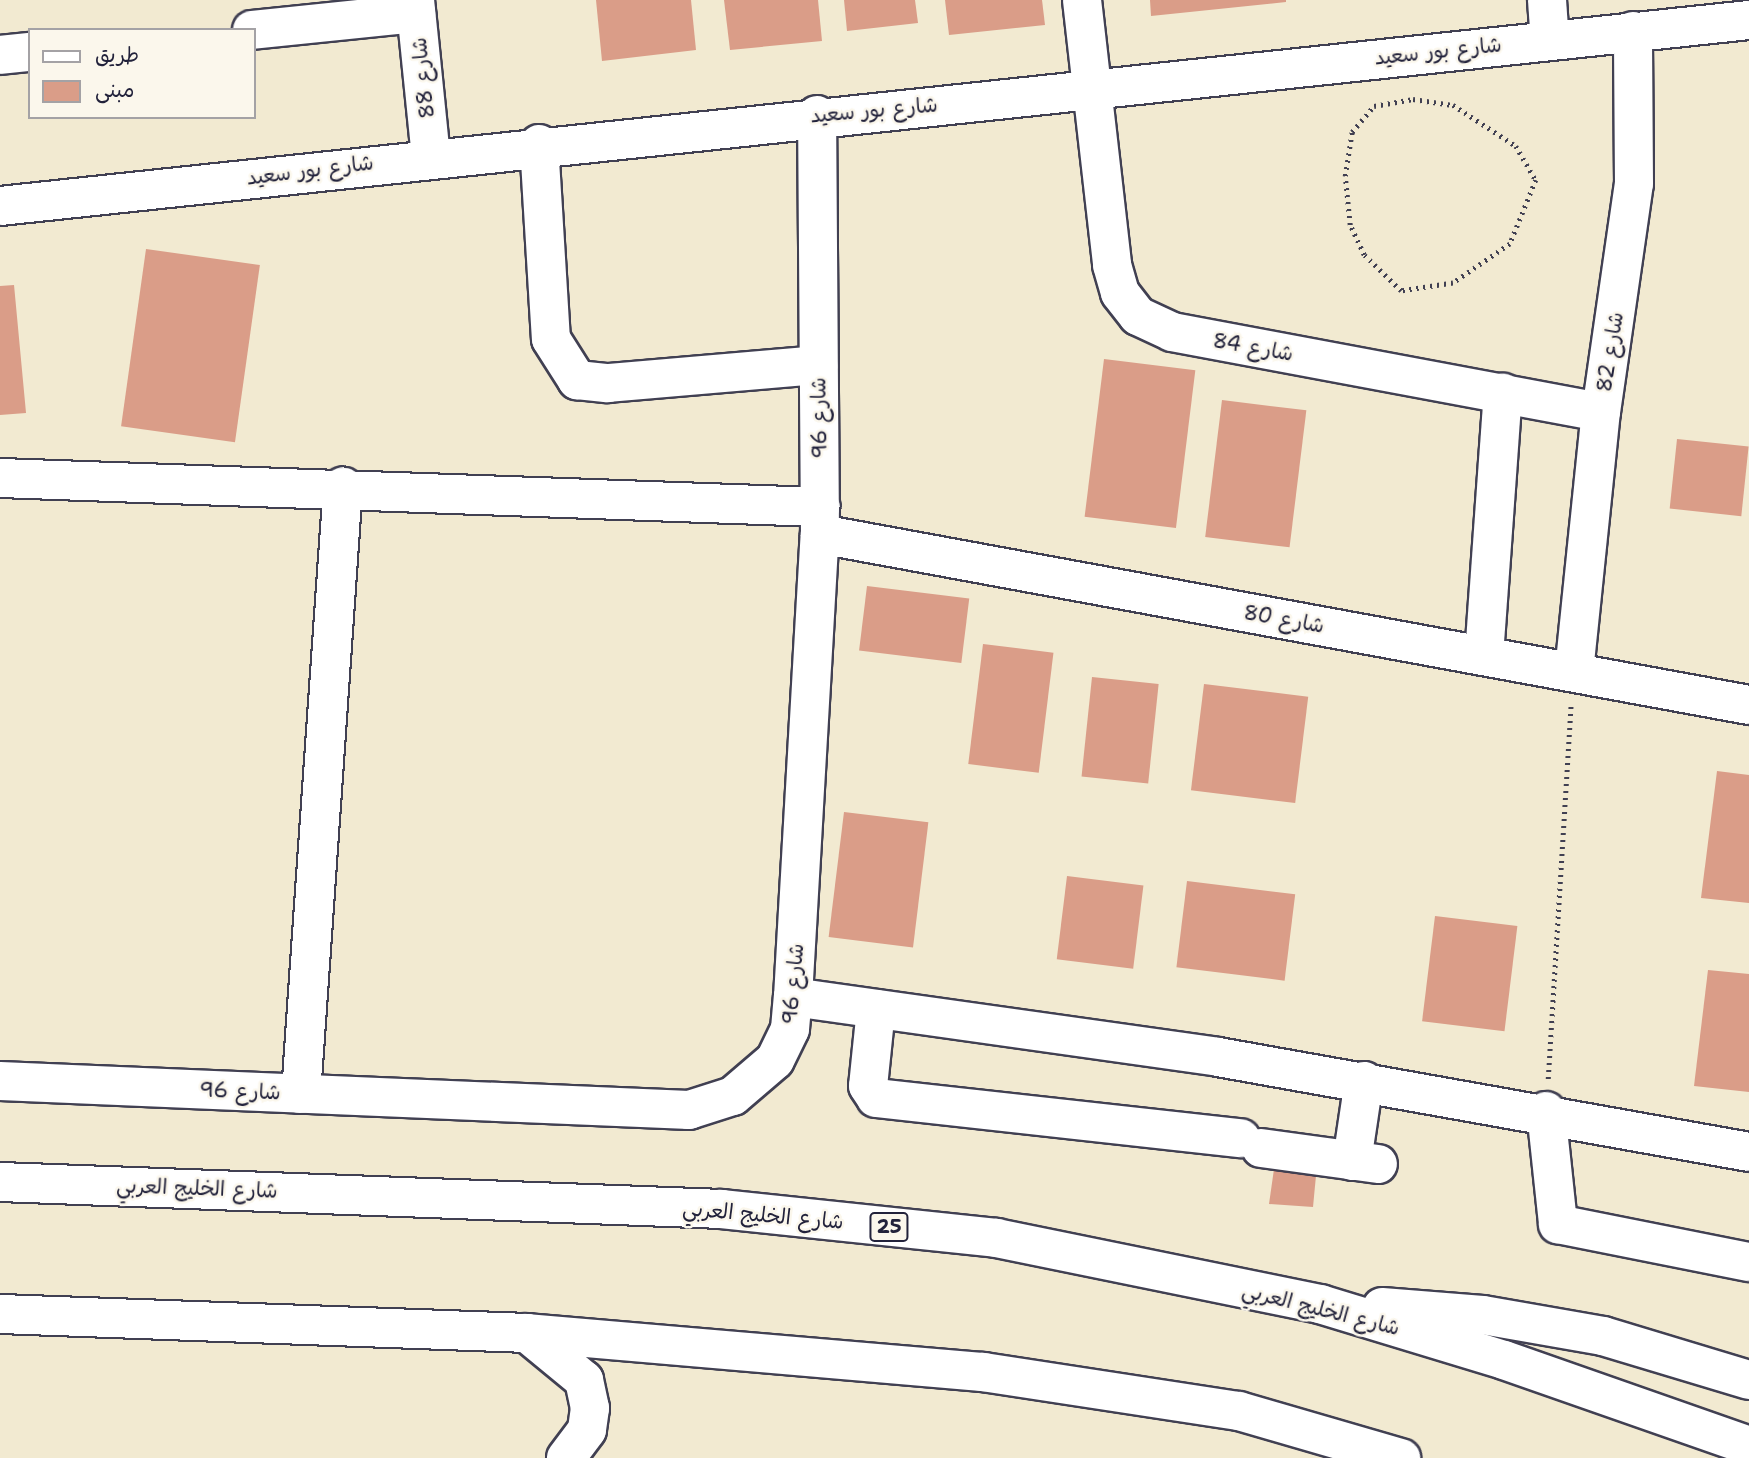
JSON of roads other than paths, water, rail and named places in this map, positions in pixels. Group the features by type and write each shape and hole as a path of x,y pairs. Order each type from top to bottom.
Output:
{"street":[{"name":"شارع 84","path":"1082,0 1112,265 1127,303 1145,321 1172,332 1601,412"},
{"path":"1547,0 1550,39"},
{"path":"256,29 415,7"},
{"name":"شارع 88","path":"415,7 431,157"},
{"name":"شارع بور سعيد","path":"0,206 817,115 1091,90 1550,39 1749,20"},
{"name":"شارع 82","path":"1573,672 1601,412 1634,184 1633,31"},
{"path":"0,55 28,52"},
{"name":"شارع 96","path":"0,1081 689,1110 733,1096 775,1060 790,1029 793,997 820,520 817,115"},
{"path":"539,145 551,339 577,380 608,383 818,365"},
{"path":"1485,656 1503,393"},
{"name":"شارع 80","path":"0,478 343,486 820,520 1485,656 1749,705"},
{"path":"301,1094 343,486"},
{"path":"793,997 1364,1081 1546,1111 1749,1152"},
{"path":"876,1009 868,1086 876,1098 1251,1143 1365,1163 1364,1081"},
{"path":"1546,1111 1558,1224 1749,1262"},
{"name":"شارع الخليج العربي","path":"0,1182 721,1209 996,1238 1320,1304 1504,1360 1749,1446"},
{"path":"1320,1304 1541,1324 1749,1380"},
{"path":"0,1314 527,1333 983,1371 1239,1411 1401,1458"},
{"path":"0,1334 77,1316"},
{"path":"527,1333 584,1380 590,1408 586,1430 566,1458"}]}
